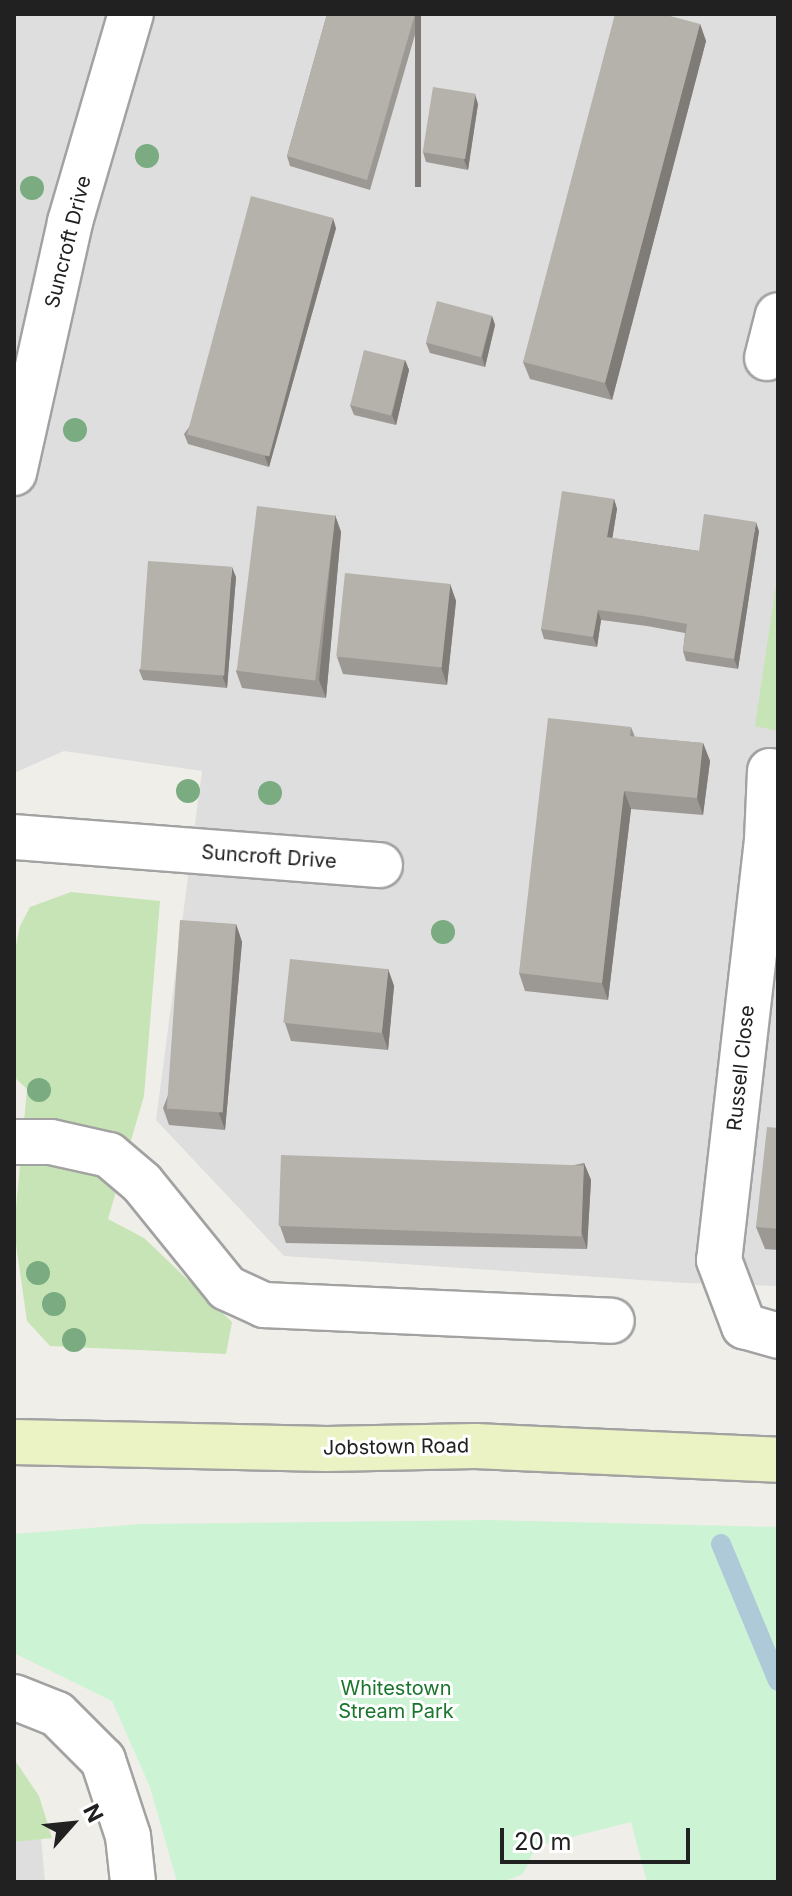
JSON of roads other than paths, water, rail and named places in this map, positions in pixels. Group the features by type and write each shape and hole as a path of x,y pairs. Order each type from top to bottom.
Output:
{"street":[{"name":"Suncroft Drive","path":"14,473 70,222 131,14"},
{"path":"767,358 778,315"},
{"name":"Russell Close","path":"770,771 767,840 719,1260 744,1326 778,1336"},
{"name":"Suncroft Drive","path":"14,837 380,865"},
{"path":"14,1142 51,1142 109,1155 142,1183 227,1288 264,1305 612,1321"},
{"name":"Jobstown Road","path":"14,1442 327,1449 475,1446 778,1460"},
{"path":"14,1697 57,1714 103,1760 128,1836 133,1882"}],"waterway":[{"path":"721,1544 778,1681"}],"park label":[{"name":"Whitestown Stream Park","path":"396,1700"}]}
